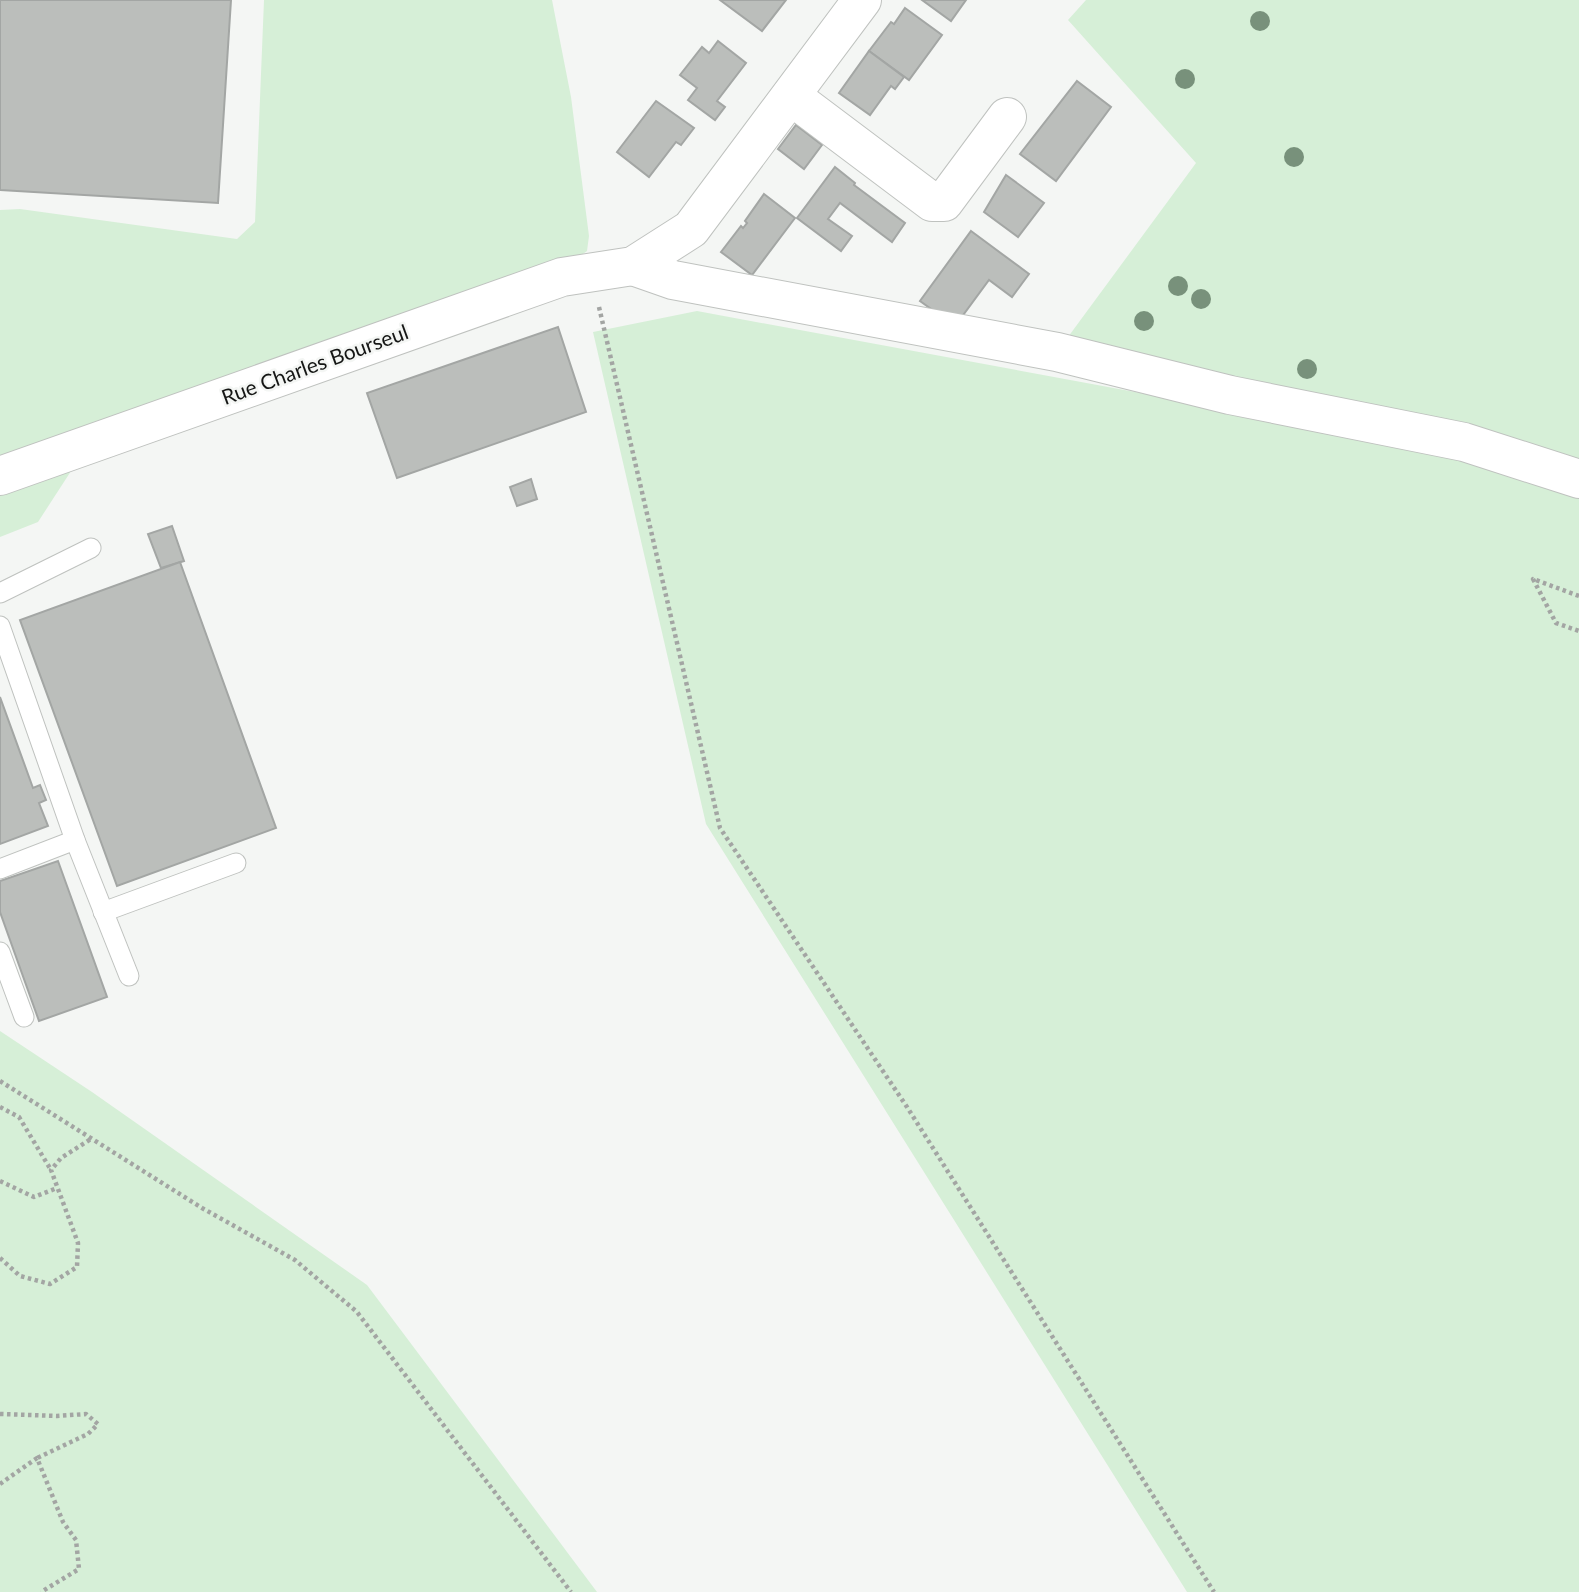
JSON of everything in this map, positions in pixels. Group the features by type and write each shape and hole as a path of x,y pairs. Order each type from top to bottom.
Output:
{"street":[{"path":"633,266 691,229 862,0"},
{"path":"791,96 932,202 944,202 1007,117"},
{"path":"633,266 673,280 1057,352 1230,395 1464,442 1579,479"},
{"name":"Rue Charles Bourseul","path":"0,477 562,277 633,266"}],"lane":[{"path":"0,593 91,548"},
{"path":"0,626 75,840 129,976"},
{"path":"0,869 75,840"},
{"path":"103,912 236,863"},
{"path":"0,952 24,1017"}],"path":[{"path":"591,274 720,828 907,1107 1214,1592"},
{"path":"1579,596 1532,579 1556,623 1579,631"},
{"path":"0,1081 202,1208 295,1261 357,1312 571,1592"},
{"path":"0,1107 19,1117 51,1170 78,1243 77,1267 50,1284 20,1276 0,1258"},
{"path":"51,1170 61,1158 91,1139"},
{"path":"0,1181 34,1197 57,1188"},
{"path":"0,1414 86,1414 98,1424 88,1434 37,1458 0,1484"},
{"path":"37,1458 63,1522 76,1540 79,1569 41,1592"}],"green space":[{"path":"264,0 552,0 571,97 589,236 587,251 562,269 97,431 38,522 0,537 0,210 20,209 237,239 255,222"},
{"path":"1086,0 1579,0 1579,1592 1187,1592 706,824 593,332 697,311 1325,427 1057,352 1196,163 1068,20"},
{"path":"0,1031 92,1092 367,1285 597,1592 0,1592"}],"building":[{"path":"0,0 231,0 218,203 0,190"},
{"path":"720,0 786,0 762,31"},
{"path":"922,0 966,0 951,21"},
{"path":"905,8 942,35 909,80 869,51"},
{"path":"718,41 746,63 717,101 725,107 715,120 688,100 697,88 680,75 702,47 709,53"},
{"path":"869,51 904,77 895,89 891,86 870,115 839,93"},
{"path":"1077,81 1111,107 1056,181 1020,154"},
{"path":"656,101 694,128 681,145 676,142 649,177 617,152"},
{"path":"796,125 822,145 804,169 778,149"},
{"path":"835,167 855,183 854,185 905,223 892,242 840,203 828,219 852,236 841,251 797,218"},
{"path":"1006,175 1044,203 1018,237 984,212"},
{"path":"764,194 795,218 752,275 721,252 741,226 743,228 747,223 745,221"},
{"path":"971,231 1029,274 1012,297 989,280 955,326 920,301"},
{"path":"558,327 586,412 397,478 367,393"},
{"path":"531,479 537,499 517,506 510,487"},
{"path":"172,526 184,561 161,568 148,534"},
{"path":"180,562 276,828 117,886 20,620"},
{"path":"0,697 33,788 40,785 46,800 39,803 48,826 0,844"},
{"path":"58,861 107,997 39,1021 0,912 0,881"}]}
